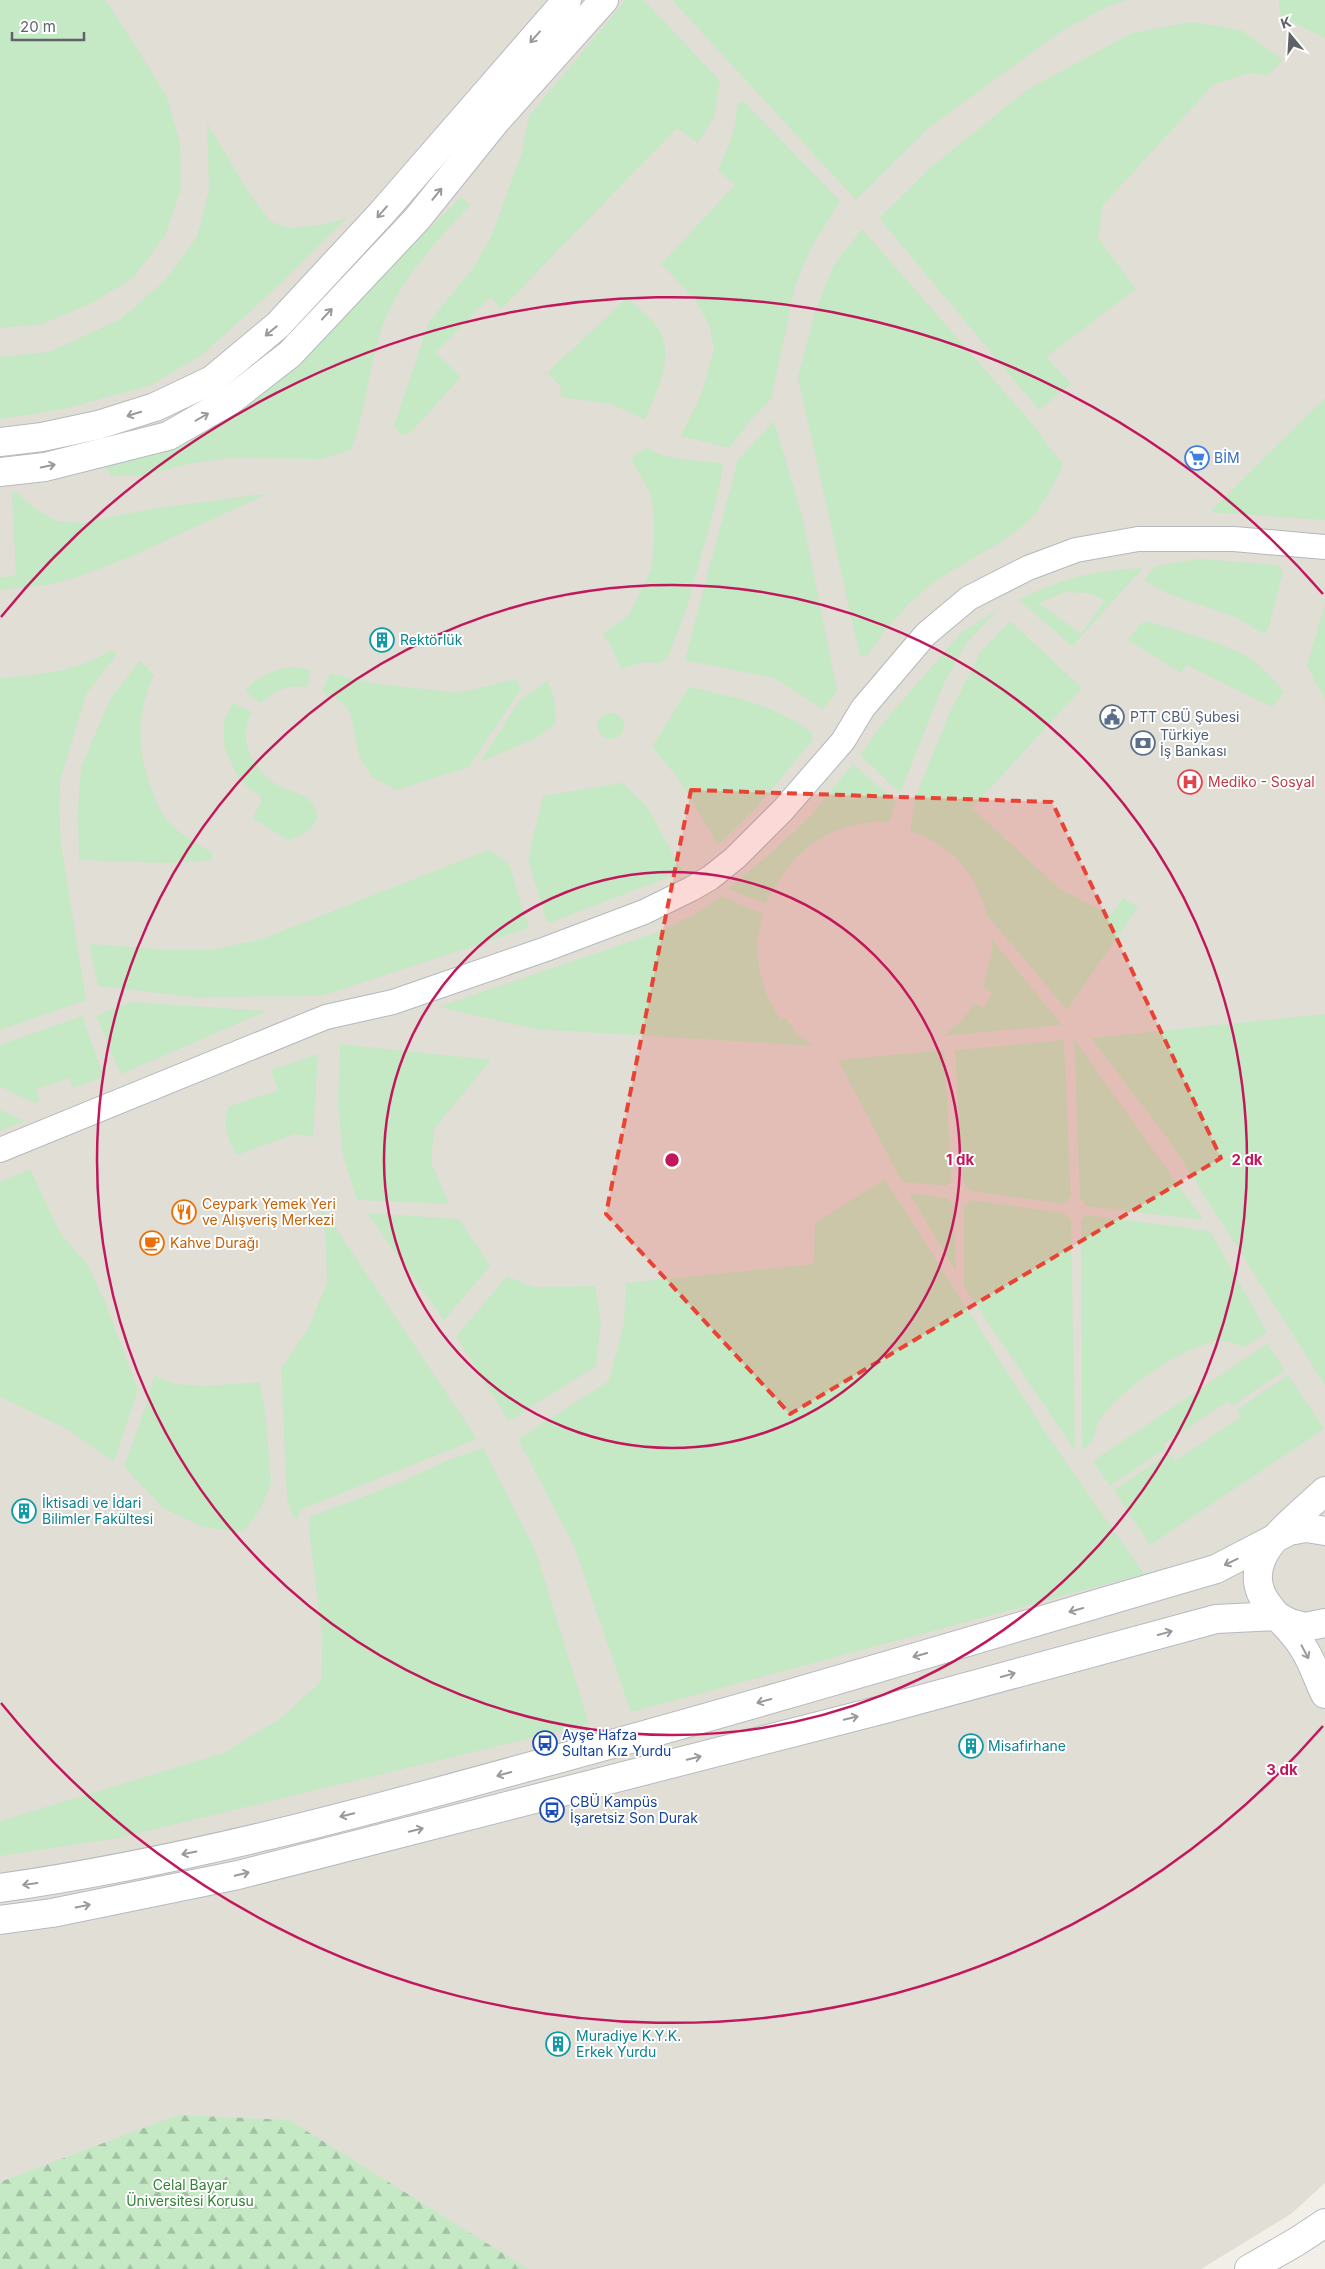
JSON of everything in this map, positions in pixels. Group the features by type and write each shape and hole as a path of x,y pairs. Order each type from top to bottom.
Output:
{"street":[{"path":"0,442 42,437 98,425 156,407 212,380 278,325 380,214 567,0"},
{"path":"0,472 45,467 168,436 231,400 290,354 417,219 495,122 604,0"},
{"path":"0,1150 326,1017 393,1002 546,949 644,912 704,882 735,858 783,810 843,741 863,708 926,634 969,598 1028,568 1076,550 1138,539 1234,539 1325,547"},
{"path":"1325,1490 1275,1540 1264,1554 1259,1570 1259,1587 1265,1603 1304,1648 1325,1694"},
{"path":"0,1888 45,1882 225,1845 439,1792 603,1747 1216,1570 1289,1531 1306,1528 1325,1531"},
{"path":"0,1920 52,1913 238,1875 894,1706 1216,1619 1276,1616 1290,1624 1305,1627 1325,1623"},
{"path":"603,1747 613,1779"},
{"path":"1296,2242 1325,2211"},
{"path":"1249,2269 1325,2223"}],"highlighted area":[{"path":"691,790 1052,802 1221,1158 790,1414 606,1214"}],"shaded area":[{"path":"0,0 1325,0 1325,2183 1291,2214 1201,2269 0,2269"}],"green space":[{"path":"0,0 106,0 166,95 180,143 181,189 165,236 133,278 90,304 42,324 0,328"},
{"path":"626,0 644,0 720,81 714,117 698,143 677,128 501,309 490,297 436,352 461,377 410,433 400,435 394,426 429,322 473,268 491,237 521,155 529,116"},
{"path":"672,0 1127,0 1111,5 1063,30 931,126 856,200"},
{"path":"1279,0 1325,0 1325,38 1280,16"},
{"path":"1193,22 1241,30 1283,60 1267,76 1249,73 1213,85 1103,205 1098,238 1136,289 1046,357 1071,384 1039,410 879,218 931,167 1027,90 1132,33"},
{"path":"743,101 840,201 810,250 795,287 771,399 750,421 729,448 681,436 701,395 714,350 710,326 695,300 661,264 735,185 718,170 734,130 737,105"},
{"path":"207,123 251,196 271,222 290,228 346,219 278,286 203,354 151,385 64,409 0,419 0,357 49,352 121,319 165,280 197,237 209,190"},
{"path":"461,197 470,205 420,262 398,293 382,328 351,450 320,459 231,458 193,463 144,475 111,476 105,467 158,450 199,434 245,406 280,379"},
{"path":"862,229 1029,420 1063,465 1045,500 1031,518 1012,534 945,575 922,592 892,623 866,657 860,656 798,377 815,312 834,264"},
{"path":"627,298 656,325 662,336 665,348 663,372 645,420 612,404 561,397 560,385 547,373"},
{"path":"1325,398 1325,520 1210,512"},
{"path":"774,421 802,516 837,691 823,709 774,678 685,660 738,460"},
{"path":"647,447 662,455 723,463 718,494 687,607 668,657 660,663 643,662 621,669 610,644 603,634 629,615 650,572 654,547 654,515 650,493 631,458"},
{"path":"16,492 34,508 57,521 81,523 151,509 265,495 132,556 77,577 46,585 0,590 0,578 16,575 12,493"},
{"path":"1199,559 1279,565 1283,572 1268,630 1262,633 1236,617 1166,593 1144,580 1155,566"},
{"path":"1143,568 1072,646 1019,600 1079,576","holes":["1065,592 1088,593 1105,600 1081,634 1039,603"]},
{"path":"1325,604 1325,699 1307,666"},
{"path":"998,610 967,642 944,683 900,793 860,755 889,716 963,631"},
{"path":"1010,621 1082,688 972,808 1060,889 1111,915 1123,898 1138,907 1067,1010 987,915 976,885 960,862 938,844 910,831 915,798 950,712 982,650"},
{"path":"1147,621 1215,642 1241,654 1261,667 1284,692 1272,707 1187,665 1181,673 1128,640 1140,624"},
{"path":"112,650 117,654 86,694 60,781 61,844 86,1000 0,1030 0,677 29,676 58,671 86,663"},
{"path":"140,661 154,675 144,703 141,732 143,761 152,790 165,818 177,830 212,852 213,860 166,863 79,860 78,810 81,768 110,699"},
{"path":"295,667 311,670 307,687 300,686 282,689 260,703 245,691 255,681 267,674"},
{"path":"330,673 370,683 459,693 516,679 521,689 469,767 397,790 372,777 360,758 350,712 339,700 322,691"},
{"path":"547,681 554,697 556,724 534,739 480,762 519,701"},
{"path":"689,687 769,708 784,715 813,734 811,742 756,808 718,845 678,778 652,747"},
{"path":"233,703 252,712 246,734 247,745 256,765 273,782 304,796 315,808 316,821 302,835 288,840 253,818 262,799 238,778 224,746 224,721"},
{"path":"611,713 620,717 624,726 620,735 611,739 602,735 598,726 602,717"},
{"path":"853,764 896,802 890,821 848,827 830,833 814,842 788,868 766,904 728,889 771,853 812,814"},
{"path":"623,783 648,808 682,872 549,923 546,919 528,859 543,796"},
{"path":"488,850 509,864 529,928 321,996 193,997 98,986 89,944 173,950 216,949 262,939"},
{"path":"721,896 763,914 758,942 758,955 767,995 781,1020 785,1017 798,1035 813,1046 536,1029 438,1007 655,933 697,913"},
{"path":"991,938 1062,1025 943,1036 962,1020 975,1003 984,1008 992,993 983,987 992,950"},
{"path":"129,1002 267,1011 121,1074 96,1016"},
{"path":"1325,1014 1325,1385 1171,1143 1091,1038"},
{"path":"82,1016 104,1077 73,1088 69,1078 36,1089 40,1101 34,1103 0,1086 0,1045"},
{"path":"1074,1039 1203,1220 1086,1206 1080,1197"},
{"path":"1064,1040 1071,1196 1064,1204 970,1191 963,1182 955,1050"},
{"path":"340,1044 491,1060 434,1129 431,1162 449,1204 357,1200 343,1155 338,1105"},
{"path":"944,1050 952,1181 946,1186 902,1182 838,1060"},
{"path":"318,1054 313,1137 295,1134 237,1155 230,1143 226,1127 228,1107 278,1090 271,1070"},
{"path":"0,1110 25,1121 0,1131"},
{"path":"30,1169 60,1233 88,1266 103,1297 138,1390 114,1462 67,1429 0,1397 0,1182"},
{"path":"885,1179 1047,1435 1144,1574 631,1712 574,1546 518,1439 609,1381 624,1323 626,1283 814,1264 815,1223"},
{"path":"909,1193 947,1198 954,1205 956,1272"},
{"path":"971,1200 1064,1213 1071,1220 1075,1451 964,1287 964,1206"},
{"path":"319,1203 477,1439 300,1510 297,1520 291,1513 287,1498 281,1369 308,1329 327,1283 326,1239"},
{"path":"367,1213 459,1219 490,1266 444,1320"},
{"path":"1086,1215 1210,1231 1267,1332 1244,1347 1222,1341 1208,1343 1174,1358 1156,1369 1110,1407 1099,1420 1092,1440 1082,1450 1081,1220"},
{"path":"507,1276 533,1287 595,1286 601,1322 596,1366 509,1421 456,1336"},
{"path":"1267,1344 1285,1370 1232,1406 1228,1401 1163,1444 1166,1448 1110,1486 1093,1461"},
{"path":"154,1375 174,1384 207,1386 260,1382 266,1419 271,1483 260,1510 243,1532 203,1527 163,1508 124,1467 148,1400"},
{"path":"1288,1375 1324,1429 1150,1545 1114,1490 1169,1453 1175,1461 1241,1417 1237,1410"},
{"path":"483,1448 535,1549 589,1724 118,1838 0,1856 0,1821 224,1753 281,1718 321,1681 322,1636 309,1517 395,1485 441,1463"},
{"name":"Celal Bayar Üniversitesi Korusu","path":"178,2115 289,2120 528,2269 0,2269 0,2182"}],"place":[{"name":"BİM","path":"1197,458"},
{"name":"Rektörlük","path":"382,640"},
{"name":"PTT CBÜ Şubesi","path":"1112,717"},
{"name":"Türkiye İş Bankası","path":"1143,743"},
{"name":"Mediko - Sosyal","path":"1190,782"},
{"name":"Ceypark Yemek Yeri ve Alışveriş Merkezi","path":"184,1212"},
{"name":"Kahve Durağı","path":"152,1243"},
{"name":"İktisadi ve İdari Bilimler Fakültesi","path":"24,1511"},
{"name":"Ayşe Hafza Sultan Kız Yurdu","path":"545,1743"},
{"name":"Misafirhane","path":"971,1746"},
{"name":"CBÜ Kampüs İşaretsiz Son Durak","path":"552,1810"},
{"name":"Muradiye K.Y.K. Erkek Yurdu","path":"558,2044"}]}
